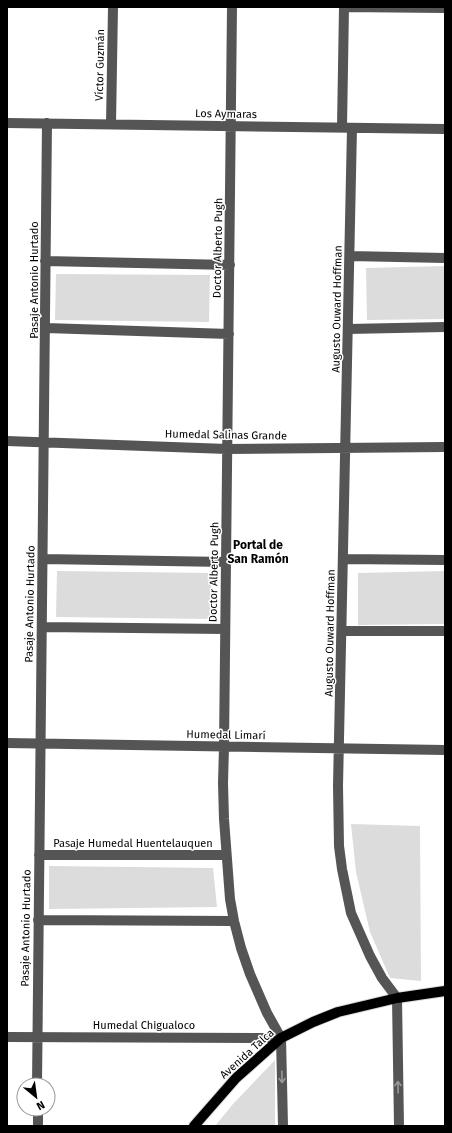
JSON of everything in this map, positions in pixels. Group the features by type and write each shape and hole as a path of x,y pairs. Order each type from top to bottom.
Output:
{"main road":[{"name":"Avenida Talca","path":"194,1126 236,1078 281,1038 313,1022 338,1012 397,998 445,991"}],"street":[{"name":"Víctor Guzmán","path":"111,124 113,7"},
{"name":"Doctor Alberto Pugh","path":"232,7 223,790 227,877 234,921 250,974 267,1013 281,1038 283,1126"},
{"path":"344,7 445,8"},
{"name":"Augusto Ouward Hoffman","path":"344,7 350,256 338,786 339,846 345,891 354,920 370,956 382,978 397,998"},
{"name":"Los Aymaras","path":"7,123 445,129"},
{"name":"Pasaje Antonio Hurtado","path":"37,1077 47,123"},
{"path":"350,256 445,258"},
{"path":"45,261 230,264"},
{"path":"348,329 445,327"},
{"path":"46,328 229,334"},
{"name":"Humedal Salinas Grande","path":"7,441 228,449 445,447"},
{"path":"43,559 226,562"},
{"path":"344,559 445,560"},
{"path":"42,627 225,629"},
{"path":"342,631 445,631"},
{"name":"Humedal Limarí","path":"7,743 445,750"},
{"name":"Pasaje Humedal Huentelauquen","path":"39,855 226,855"},
{"path":"38,920 234,921"},
{"path":"397,998 399,1126"},
{"name":"Humedal Chigualoco","path":"7,1037 281,1038"}],"shaded area":[{"path":"445,266 445,319 367,320 366,268"},
{"path":"56,274 210,275 209,322 55,320"},
{"path":"57,571 211,573 211,619 56,617"},
{"path":"445,571 445,624 358,625 358,573"},
{"path":"351,824 420,826 421,981 390,978 370,932 356,872"},
{"path":"49,866 213,868 217,907 49,909"},
{"path":"275,1060 275,1126 215,1126 233,1104"}],"district":[{"name":"Portal de San Ramón","path":"258,552"}]}
